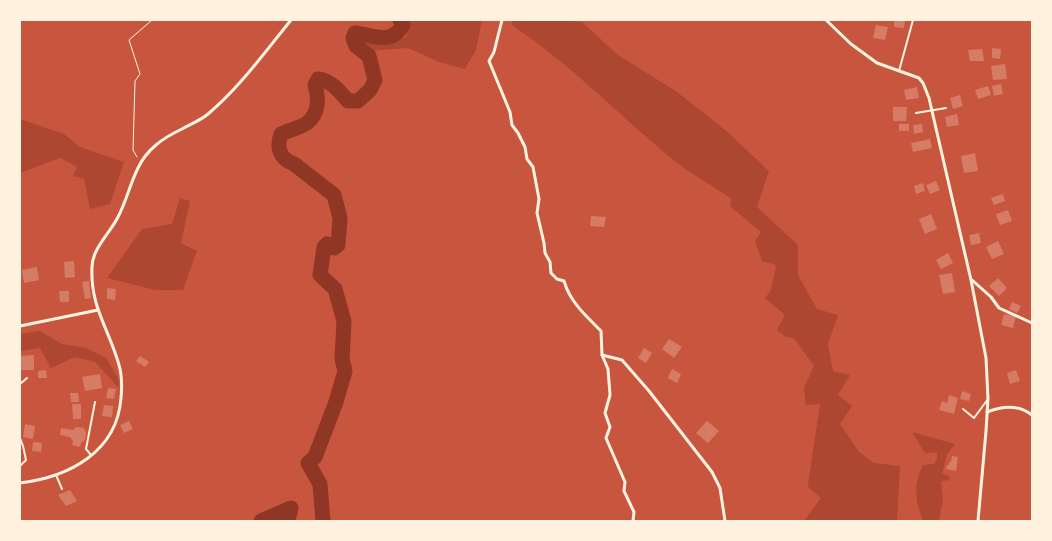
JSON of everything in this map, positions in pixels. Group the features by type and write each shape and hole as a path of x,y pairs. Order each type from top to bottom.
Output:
{"street":[{"path":"20,483 34,481 66,471 92,456 102,447 113,429 120,412 122,389 120,367 94,300 92,269 93,259 118,217 139,167 148,152 165,138 207,115 218,105 291,20"},
{"path":"502,20 494,52 489,61 510,112 512,125 518,132 525,148 527,159 533,167 540,199 537,213 545,253 550,262 551,273 557,279 564,281 566,292 601,331 602,355 608,369 610,395 605,413 610,427 606,438 625,482 624,491 634,512 633,521"},
{"path":"826,20 868,57 877,63 914,76 923,83 927,90 971,280 986,358 988,400 978,521"},
{"path":"971,280 991,297 998,308 1032,323"},
{"path":"20,326 98,310"},
{"path":"602,355 622,360 649,391 712,472 720,488 725,521"},
{"path":"987,412 1002,406 1014,407 1029,412 1032,415"}],"lane":[{"path":"899,71 913,20"},
{"path":"916,113 946,108"},
{"path":"20,384 27,378"},
{"path":"962,409 974,418 988,400"},
{"path":"92,456 86,449 95,402"},
{"path":"20,438 26,460 20,466"},
{"path":"55,474 62,489"}],"path":[{"path":"139,167 138,159 133,150 135,81 140,74 129,40 152,20"}],"shaded area":[{"path":"405,20 482,20 476,50 465,69 439,62 408,48 369,51 359,44 407,37"},
{"path":"512,20 582,22 618,55 677,92 723,128 769,171 757,207 798,245 798,275 817,309 838,315 828,344 833,371 850,375 838,395 852,406 840,424 859,452 874,463 900,466 897,521 804,521 821,498 807,486 820,404 806,405 804,388 814,366 794,338 786,337 777,330 785,315 765,298 771,290 776,265 762,261 755,241 761,232 730,206 731,198 671,158 554,56 513,26"},
{"path":"20,119 64,134 80,147 124,162 110,204 90,209 84,179 73,176 77,167 60,158 20,173"},
{"path":"180,198 190,201 181,243 197,251 183,290 155,290 107,278 142,229 172,224"},
{"path":"40,331 62,344 86,348 106,358 118,378 119,388 95,362 75,357 51,368 40,348 20,351 20,334"},
{"path":"912,432 955,444 947,454 942,474 949,476 950,480 941,481 943,499 939,521 923,521 916,493 916,486 923,465 934,464 937,452 925,453"}],"building":[{"path":"894,20 905,20 904,28 894,27"},
{"path":"876,25 888,27 885,40 873,38"},
{"path":"992,48 1001,49 1000,59 992,58"},
{"path":"982,49 984,61 970,61 968,50"},
{"path":"1005,64 1007,79 993,80 991,66"},
{"path":"1001,84 1003,94 994,96 992,86"},
{"path":"988,86 991,95 978,99 975,90"},
{"path":"917,87 919,98 906,100 904,90"},
{"path":"960,95 963,106 953,109 950,98"},
{"path":"893,107 907,107 906,121 893,121"},
{"path":"957,114 959,125 947,127 945,117"},
{"path":"899,124 909,124 909,131 899,131"},
{"path":"922,124 923,132 914,134 913,125"},
{"path":"930,139 932,148 913,152 911,143"},
{"path":"975,153 978,171 964,173 961,156"},
{"path":"936,181 940,190 930,194 926,185"},
{"path":"923,183 925,191 916,194 914,186"},
{"path":"1003,194 1005,201 994,205 991,198"},
{"path":"1008,210 1012,221 1000,225 996,214"},
{"path":"931,214 937,229 925,234 919,219"},
{"path":"591,216 606,217 604,227 590,226"},
{"path":"979,233 981,243 971,245 969,235"},
{"path":"998,241 1004,254 992,259 986,247"},
{"path":"948,253 953,263 941,269 936,260"},
{"path":"74,261 75,277 65,278 64,262"},
{"path":"37,267 39,280 24,283 22,270"},
{"path":"952,273 955,292 943,294 939,275"},
{"path":"998,278 1007,288 999,296 989,286"},
{"path":"89,281 91,298 85,299 82,282"},
{"path":"107,288 116,289 115,300 107,299"},
{"path":"59,291 69,291 69,302 60,302"},
{"path":"1012,302 1021,306 1017,313 1009,309"},
{"path":"1004,314 1016,316 1013,328 1001,325"},
{"path":"669,339 682,347 674,358 662,349"},
{"path":"644,348 652,353 646,363 638,358"},
{"path":"34,355 34,370 20,370 20,356"},
{"path":"140,356 149,362 145,367 136,361"},
{"path":"672,369 681,374 677,383 668,378"},
{"path":"46,370 47,378 38,378 38,371"},
{"path":"1016,370 1020,381 1010,384 1007,373"},
{"path":"100,374 102,388 85,391 82,377"},
{"path":"108,388 116,389 114,399 106,398"},
{"path":"962,391 971,394 969,401 960,399"},
{"path":"70,393 78,393 79,402 71,402"},
{"path":"949,395 958,398 954,414 939,410 942,401 947,403"},
{"path":"72,404 81,404 81,419 73,419"},
{"path":"104,405 113,406 112,417 102,416"},
{"path":"129,421 133,429 124,433 120,425"},
{"path":"707,421 719,431 708,443 696,433"},
{"path":"25,424 35,426 33,439 23,437"},
{"path":"76,427 84,428 86,433 85,440 81,443 80,447 72,445 73,441 70,437 60,435 61,428 73,430"},
{"path":"33,442 42,443 41,452 32,451"},
{"path":"952,456 958,457 956,471 946,469 949,462 951,462"},
{"path":"70,490 77,501 66,506 58,495"}],"waterway":[{"path":"323,521 320,484 308,463 315,457 336,402 345,371 342,359 344,321 335,289 320,275 324,247 327,244 334,248 338,245 340,218 334,195 285,159 280,152 279,144 281,134 304,125 314,115 317,106 315,85 318,79 331,84 348,101 358,101 370,90 375,80 369,56 356,46 353,38 355,33 382,38 388,37 393,35 403,25 400,20"},
{"path":"261,521 291,508 288,521"}]}
